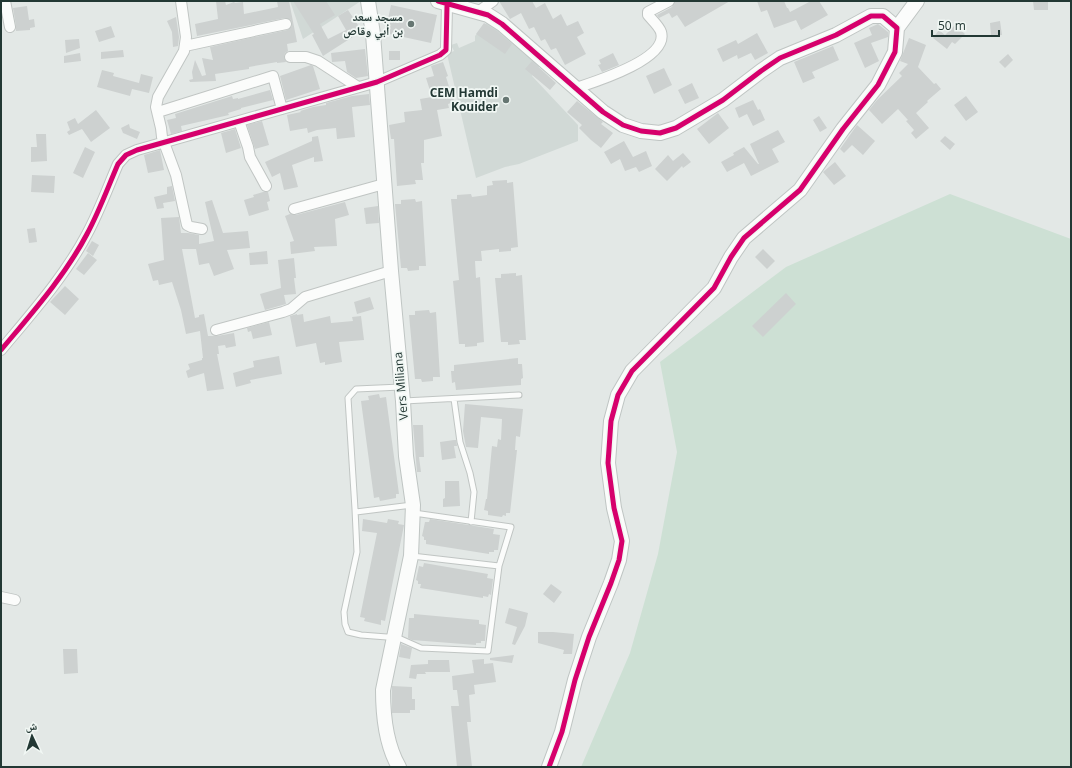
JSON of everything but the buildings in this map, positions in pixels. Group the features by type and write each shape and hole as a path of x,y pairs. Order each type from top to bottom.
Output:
{"street":[{"path":"5,1 10,27"},
{"path":"181,1 186,37 184,51 158,97 156,107 162,137 176,175 187,225 202,229"},
{"name":"Vers Miliana","path":"368,1 373,34 391,271 403,401 406,456 412,509 411,556 383,690 383,713 389,743 395,760 400,767"},
{"path":"472,8 494,1"},
{"path":"576,88 615,74 651,55 658,45 661,32 648,15 648,12 669,1"},
{"path":"549,767 562,732 584,651 619,560 622,541 614,508 608,463 612,421 618,396 632,371 714,288 744,238 800,190 843,129 878,85 895,52 897,28 917,1"},
{"path":"1,350 51,288 76,252 87,234 118,164 126,156 137,150 377,82 440,55 446,50 442,3 472,8 488,15 502,24 603,112 623,125 641,132 660,133 676,128 723,100 780,58 836,35 871,16 883,16 897,28"},
{"path":"185,46 286,24"},
{"path":"290,57 306,57 318,61 358,87"},
{"path":"158,112 273,76 282,109"},
{"path":"239,121 250,157 266,186"},
{"path":"294,209 384,184"},
{"path":"216,330 283,312 291,309 305,298 391,271"},
{"path":"1,597 15,600"}],"lane":[{"path":"356,512 412,509 471,522 510,527 500,566 488,651 421,648 394,636 387,637 361,635 348,632 345,624 344,612 357,552 356,512 348,398 356,389 401,387"},
{"path":"403,401 519,395"},
{"path":"454,399 460,442 470,473 474,492 471,522"},
{"path":"411,556 500,566"}],"shaded area":[{"path":"290,1 361,1 303,39"},
{"name":"CEM Hamdi Kouider","path":"487,22 540,66 532,76 578,125 578,141 519,164 505,167 476,178 447,54 454,51 451,45 457,43 459,48 475,41 475,36"}],"green space":[{"path":"950,194 1071,239 1071,767 581,767 630,653 658,554 677,452 660,362 786,267"}],"cycle path":[{"path":"438,1 488,15 502,24 603,112 623,125 641,131 660,133 676,128 723,100 780,58 836,35 871,16 883,16 897,28 895,52 878,85 843,129 800,190 744,238 731,257 714,288 632,371 618,395 611,421 608,463 614,508 622,541 619,560 589,637 575,680 562,732 549,767"},
{"path":"1,350 36,309 78,250 91,226 118,164 126,155 137,150 377,82 440,55 446,50 447,5"}],"place":[{"name":"مسجد سعد بن أبي وقاص","path":"411,24"},
{"name":"CEM Hamdi Kouider","path":"506,100"}]}
